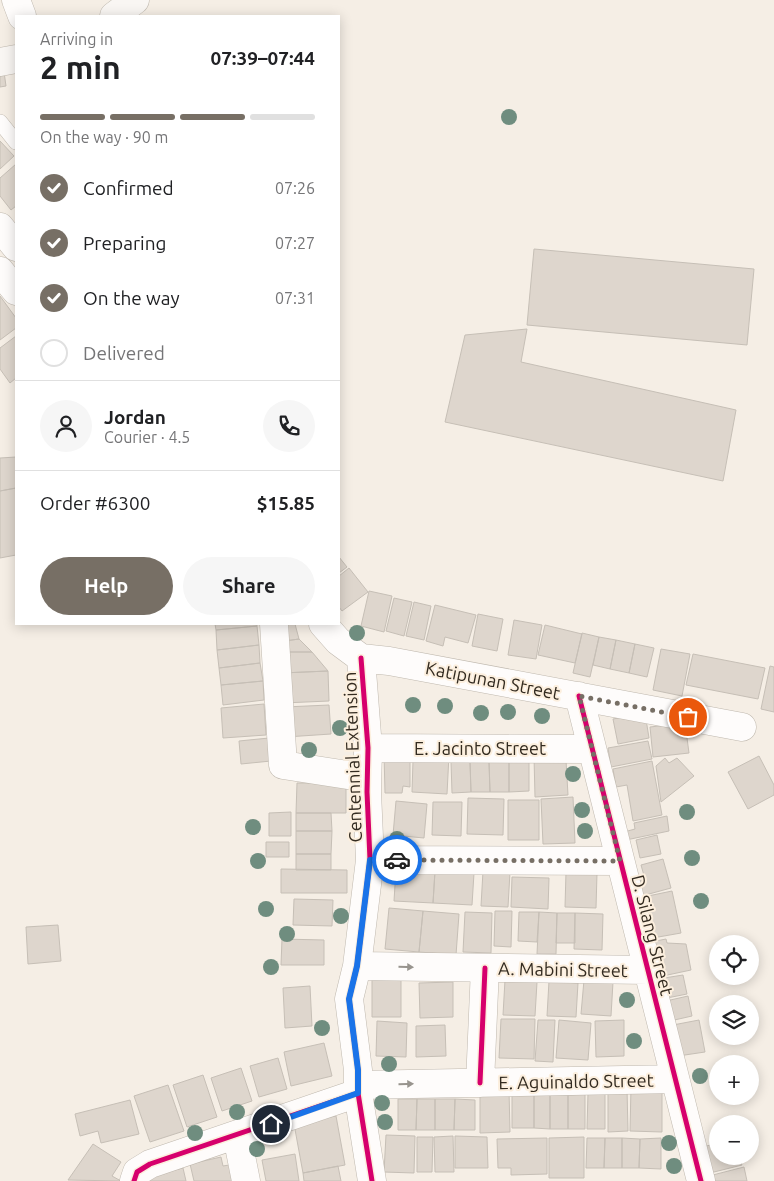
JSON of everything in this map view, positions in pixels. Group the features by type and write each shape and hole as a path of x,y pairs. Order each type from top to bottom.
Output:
{"street":[{"path":"16,0 22,15"},
{"path":"115,15 134,0"},
{"path":"0,62 15,59"},
{"path":"0,227 15,246"},
{"path":"0,271 15,290"},
{"path":"274,625 283,765 367,778"},
{"path":"324,625 338,641 361,658"},
{"name":"Centennial Extension","path":"361,658 368,748 367,778 370,860 357,966 349,999 358,1070 358,1089 372,1181"},
{"name":"Katipunan Street","path":"361,658 389,661 742,727"},
{"name":"D. Silang Street","path":"579,696 701,1181"},
{"name":"E. Jacinto Street","path":"368,748 592,749"},
{"path":"370,860 620,861"},
{"name":"A. Mabini Street","path":"357,966 648,970"},
{"path":"480,1083 485,968"},
{"name":"E. Aguinaldo Street","path":"136,1176 150,1164 237,1136 358,1089 480,1083 675,1079"},
{"path":"237,1136 246,1181"}],"lane":[{"path":"0,122 15,141"}],"building":[{"path":"4,72 6,86 0,87 0,73"},
{"path":"0,141 14,156 0,169"},
{"path":"15,165 15,207 11,210 0,196 0,178"},
{"path":"534,249 754,269 747,345 527,325"},
{"path":"0,296 15,317 15,329 0,340"},
{"path":"527,329 521,362 736,410 723,481 445,422 465,335"},
{"path":"15,337 15,379 10,383 0,369 0,348"},
{"path":"15,457 15,488 0,491 0,458"},
{"path":"15,488 15,555 0,558 0,491"},
{"path":"340,558 347,567 340,572"},
{"path":"349,568 368,592 342,611 340,608 340,575"},
{"path":"369,591 392,596 384,632 361,626"},
{"path":"394,598 412,602 404,636 386,631"},
{"path":"414,602 431,606 424,640 406,636"},
{"path":"435,605 476,615 468,643 445,637 443,646 426,641"},
{"path":"478,614 503,619 497,651 472,646"},
{"path":"514,620 542,625 536,659 508,655"},
{"path":"215,625 257,625 257,626 216,630"},
{"path":"287,625 295,625 299,639 285,641"},
{"path":"545,625 582,634 575,663 538,655"},
{"path":"257,626 259,645 217,650 216,630"},
{"path":"582,633 599,637 590,677 573,673"},
{"path":"599,637 616,640 610,669 593,665"},
{"path":"299,639 312,652 281,652 285,641"},
{"path":"616,640 635,644 629,673 610,669"},
{"path":"635,644 654,648 647,677 629,673"},
{"path":"259,645 260,663 219,668 217,650"},
{"path":"661,649 690,654 682,696 653,690"},
{"path":"281,652 312,652 328,671 282,673"},
{"path":"693,654 765,668 758,699 686,685"},
{"path":"260,663 263,681 221,685 219,668"},
{"path":"770,666 774,667 774,712 761,709"},
{"path":"328,671 329,701 283,703 282,673"},
{"path":"263,681 264,700 223,705 221,685"},
{"path":"264,704 266,735 223,738 221,708"},
{"path":"329,705 331,734 286,737 285,707"},
{"path":"645,713 649,738 618,744 613,719"},
{"path":"685,723 689,753 653,757 650,727"},
{"path":"269,738 271,761 241,764 239,741"},
{"path":"648,741 652,759 611,767 608,748"},
{"path":"410,752 410,787 403,786 402,793 385,793 384,753"},
{"path":"449,755 447,794 412,792 413,761"},
{"path":"534,756 566,760 568,795 535,797"},
{"path":"759,756 774,785 774,795 748,809 728,772"},
{"path":"665,758 669,763 677,758 694,776 661,802 656,766"},
{"path":"509,761 509,792 490,792 489,762"},
{"path":"509,761 529,761 529,791 509,792"},
{"path":"652,761 662,815 633,821 627,785 616,787 613,769"},
{"path":"451,762 470,762 471,792 452,793"},
{"path":"470,762 489,762 490,792 471,792"},
{"path":"297,783 346,783 346,813 296,813"},
{"path":"573,797 575,843 543,844 541,799"},
{"path":"468,798 504,799 503,835 467,834"},
{"path":"508,800 539,800 539,840 508,840"},
{"path":"396,801 427,804 424,838 393,835"},
{"path":"433,802 462,802 461,836 432,835"},
{"path":"291,812 291,836 269,836 269,813"},
{"path":"296,813 331,813 332,831 296,831"},
{"path":"667,816 669,831 626,840 624,832 635,829 634,823"},
{"path":"296,831 332,831 331,854 296,854"},
{"path":"657,835 661,854 640,858 636,840"},
{"path":"266,842 289,842 289,857 266,857"},
{"path":"296,854 331,854 331,870 296,870"},
{"path":"663,859 671,888 638,897 634,882 645,879 641,865"},
{"path":"281,869 347,870 347,893 281,893"},
{"path":"396,869 435,871 433,903 394,901"},
{"path":"435,871 474,873 472,905 433,903"},
{"path":"483,871 510,872 508,907 481,906"},
{"path":"566,872 597,873 596,908 565,907"},
{"path":"512,877 549,878 548,909 511,907"},
{"path":"672,891 681,933 647,939 641,908 651,906 648,896"},
{"path":"294,899 333,900 332,926 293,925"},
{"path":"389,908 423,911 419,952 385,949"},
{"path":"423,911 459,914 456,955 419,952"},
{"path":"495,911 512,911 511,947 494,946"},
{"path":"465,912 492,913 491,953 463,952"},
{"path":"519,912 539,912 537,942 518,941"},
{"path":"539,912 557,913 556,954 537,954"},
{"path":"557,913 575,913 575,943 556,943"},
{"path":"575,913 603,914 602,950 574,949"},
{"path":"58,925 61,961 28,964 26,927"},
{"path":"282,939 324,940 324,965 281,965"},
{"path":"666,939 667,943 686,944 691,970 658,977 651,942"},
{"path":"683,975 687,994 662,999 658,979"},
{"path":"372,980 401,980 401,1017 372,1017"},
{"path":"505,980 537,982 535,1016 503,1015"},
{"path":"584,980 613,982 611,1016 581,1014"},
{"path":"549,981 578,983 576,1017 547,1016"},
{"path":"453,982 453,1017 420,1018 419,983"},
{"path":"310,986 312,1026 285,1028 283,988"},
{"path":"688,996 692,1016 670,1021 666,1001"},
{"path":"501,1019 535,1019 534,1059 499,1058"},
{"path":"538,1020 555,1020 553,1062 535,1061"},
{"path":"559,1020 591,1023 588,1060 556,1058"},
{"path":"624,1020 624,1056 596,1057 595,1021"},
{"path":"699,1020 705,1052 678,1056 673,1025"},
{"path":"377,1021 407,1023 406,1057 376,1056"},
{"path":"445,1025 446,1056 416,1057 416,1026"},
{"path":"324,1043 332,1076 291,1086 284,1052"},
{"path":"278,1058 287,1089 259,1097 250,1066"},
{"path":"241,1068 252,1101 222,1111 211,1078"},
{"path":"203,1075 217,1117 187,1127 173,1085"},
{"path":"168,1085 184,1131 150,1142 134,1096"},
{"path":"631,1087 662,1088 662,1132 630,1131"},
{"path":"608,1089 627,1089 628,1131 608,1132"},
{"path":"480,1091 509,1091 510,1132 480,1133"},
{"path":"588,1093 605,1093 605,1129 587,1129"},
{"path":"512,1094 534,1095 534,1128 512,1128"},
{"path":"585,1094 585,1129 568,1129 568,1095"},
{"path":"534,1095 550,1095 550,1129 534,1128"},
{"path":"550,1095 568,1095 568,1129 550,1129"},
{"path":"398,1099 417,1099 416,1130 398,1130"},
{"path":"417,1099 435,1099 435,1130 416,1130"},
{"path":"435,1099 455,1099 454,1130 435,1130"},
{"path":"455,1099 475,1100 475,1130 454,1130"},
{"path":"130,1100 139,1134 101,1143 98,1131 80,1136 75,1114"},
{"path":"336,1116 345,1165 303,1173 294,1124"},
{"path":"386,1135 415,1136 414,1173 384,1172"},
{"path":"453,1136 454,1172 435,1172 434,1137"},
{"path":"455,1136 487,1137 488,1168 455,1168"},
{"path":"417,1137 433,1137 432,1172 417,1172"},
{"path":"584,1137 584,1178 549,1178 549,1138"},
{"path":"547,1138 547,1174 511,1175 511,1168 498,1168 497,1139"},
{"path":"587,1138 605,1138 604,1168 586,1168"},
{"path":"605,1138 622,1138 622,1168 604,1168"},
{"path":"622,1138 640,1139 639,1168 622,1168"},
{"path":"661,1138 661,1169 639,1168 640,1139"},
{"path":"93,1144 121,1162 112,1176 121,1181 68,1180"},
{"path":"709,1145 709,1165 742,1165 706,1174 699,1148"},
{"path":"295,1154 299,1181 266,1181 262,1160"},
{"path":"221,1157 223,1166 229,1165 233,1181 194,1181 190,1164"},
{"path":"338,1166 341,1181 304,1181 303,1173"},
{"path":"744,1167 747,1181 706,1181 705,1177"},
{"path":"183,1168 186,1181 150,1181 149,1176"}],"cycle path":[{"path":"361,658 368,748 367,792 370,860 357,966 349,999 358,1070 358,1093 372,1181"},
{"path":"579,696 701,1181"},
{"path":"480,1083 485,968"},
{"path":"134,1181 137,1172 150,1164 358,1093"}],"way so far":[{"path":"397,860 620,861 579,696 688,717"}],"route":[{"path":"271,1124 358,1093 358,1070 349,999 357,966 370,860 397,860"}]}
